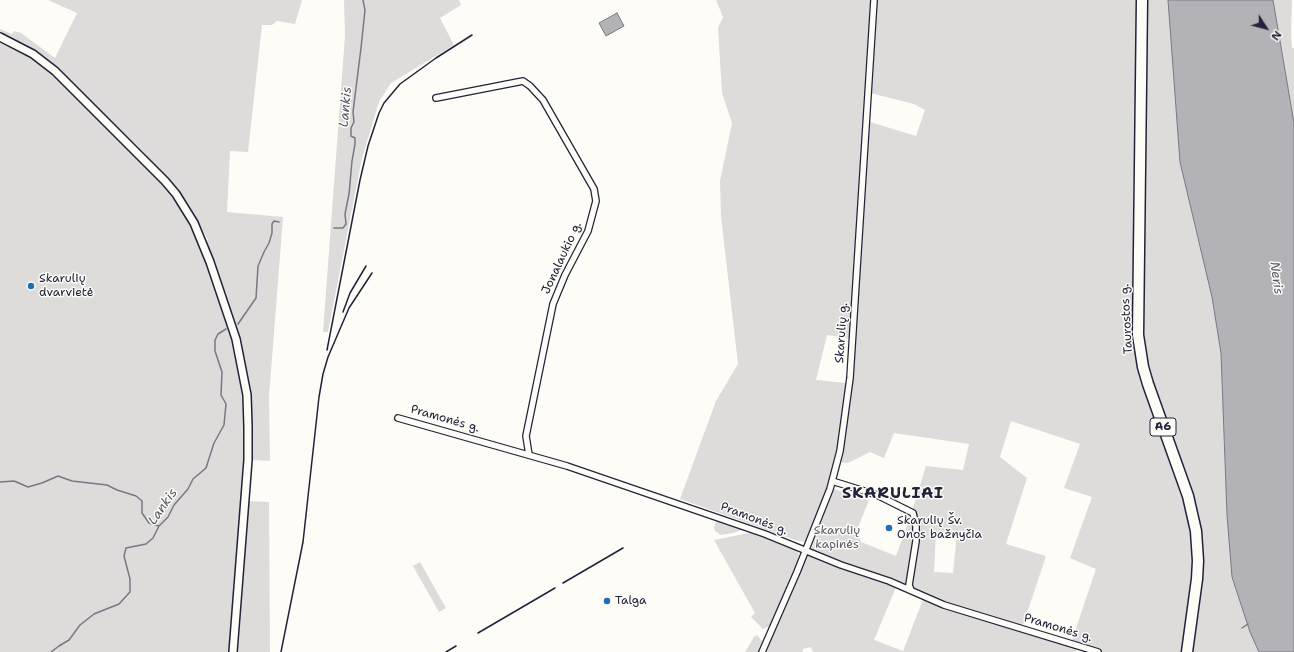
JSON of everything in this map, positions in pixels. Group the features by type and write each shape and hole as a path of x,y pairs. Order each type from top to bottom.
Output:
{"highway":[{"name":"Taurostos g.","path":"1142,0 1138,335 1143,367 1148,384 1188,496 1196,531 1198,561 1197,579 1187,652"}],"main road":[{"path":"0,37 33,54 55,70 165,181 176,194 194,223 208,256 236,339 247,395 248,460 233,652"}],"street":[{"name":"Skarulių g.","path":"762,652 806,551 832,482 840,451 850,378 874,0"},
{"name":"Jonalaukio g.","path":"436,98 522,82 530,86 543,100 594,190 596,201 588,231 565,275 553,304 526,436 529,455"},
{"name":"Pramonės g.","path":"398,418 567,466 713,515 911,590 920,596 944,605 1098,652"},
{"path":"832,482 877,495 913,512 916,533 910,585 911,590"}],"green space":[{"path":"48,0 302,0 295,24 277,21 272,25 262,25 248,152 230,151 227,212 283,217 269,397 270,461 251,460 248,501 269,502 270,652 0,652 0,40 46,67 60,80 165,187 183,213 200,248 208,240 180,195 143,151 51,63 25,44 0,33 0,29 12,34 14,31 21,33 55,58 77,13"},
{"path":"344,0 459,0 461,5 440,18 454,45 391,83 379,102 362,158 328,332 323,332 345,36"},
{"path":"716,0 870,0 868,55 849,338 827,335 816,380 846,383 839,441 831,481 805,542 795,540 680,499 716,401 738,364 721,216 720,181 732,123 722,93 718,28 723,17"},
{"name":"Skarulių kapinės","path":"877,0 1137,0 1133,214 1133,331 1143,387 1188,515 1193,539 1194,563 1191,595 1182,652 1098,652 1078,646 1076,652 813,652 811,647 803,649 803,652 766,652 805,559 811,550 834,489 869,500 857,530 861,542 896,556 910,518 926,466 963,470 969,444 894,433 884,458 870,452 848,463 840,462 845,433 867,121 916,136 925,110 914,104 870,93","holes":["1011,421 1080,444 1064,488 1092,497 1070,558 1096,569 1071,643 1022,628 1046,556 1006,544 1027,478 1000,457","936,533 957,534 953,573 934,572","897,585 924,597 903,651 874,640"]},
{"path":"1146,0 1168,0 1180,162 1212,297 1221,353 1227,515 1232,577 1250,631 1259,652 1192,652 1202,576 1203,553 1199,515 1191,489 1157,399 1148,367 1143,326"},
{"path":"1273,0 1292,0 1291,35 1292,48 1294,48 1294,123"},
{"path":"717,520 745,529 721,535 715,531 714,527"},
{"path":"754,532 794,548 799,554 797,563 770,626 763,629 751,617 755,613 714,540"},
{"path":"420,562 446,608 439,612 413,566"},
{"path":"757,635 762,641 758,652 745,652 754,637"}],"water":[{"name":"Neris","path":"1168,0 1273,0 1294,123 1294,652 1259,652 1250,632 1232,577 1227,515 1221,353 1212,297 1180,162"},
{"path":"617,13 624,26 606,36 599,23"}],"waterway":[{"name":"Lankis","path":"334,228 343,228 346,224 345,214 355,144 355,138 351,136 351,128 354,122 353,112 365,10 363,0"},
{"name":"Lankis","path":"238,324 256,298 258,266 269,243 272,233 272,224 274,221 279,222"},
{"name":"Lankis","path":"51,652 69,640 80,625 94,614 119,604 130,592 130,579 124,556 126,548 146,544 153,538 159,526 168,517 174,505 188,489 193,479 206,468 214,443 224,425 226,404 221,395 222,372 215,351 215,340 218,334 226,329"},
{"path":"0,482 14,481 28,487 58,476 72,481 107,485 136,496 142,501 142,513 149,523 159,526"},
{"path":"1242,628 1248,624"}],"railway":[{"path":"327,350 360,180 368,146 379,113 384,103 400,84 436,58 472,35"},
{"path":"343,312 350,293 366,266"},
{"path":"281,652 303,542 319,397 323,374 328,357 349,308 372,273"},
{"path":"563,583 623,548"},
{"path":"478,633 555,588"},
{"path":"446,652 456,646"}],"place":[{"name":"Skarulių dvarvietė","path":"31,286"},
{"name":"Skarulių Šv. Onos bažnyčia","path":"889,528"},
{"name":"Talga","path":"607,601"}],"district":[{"name":"SKARULIAI","path":"893,494"}]}
